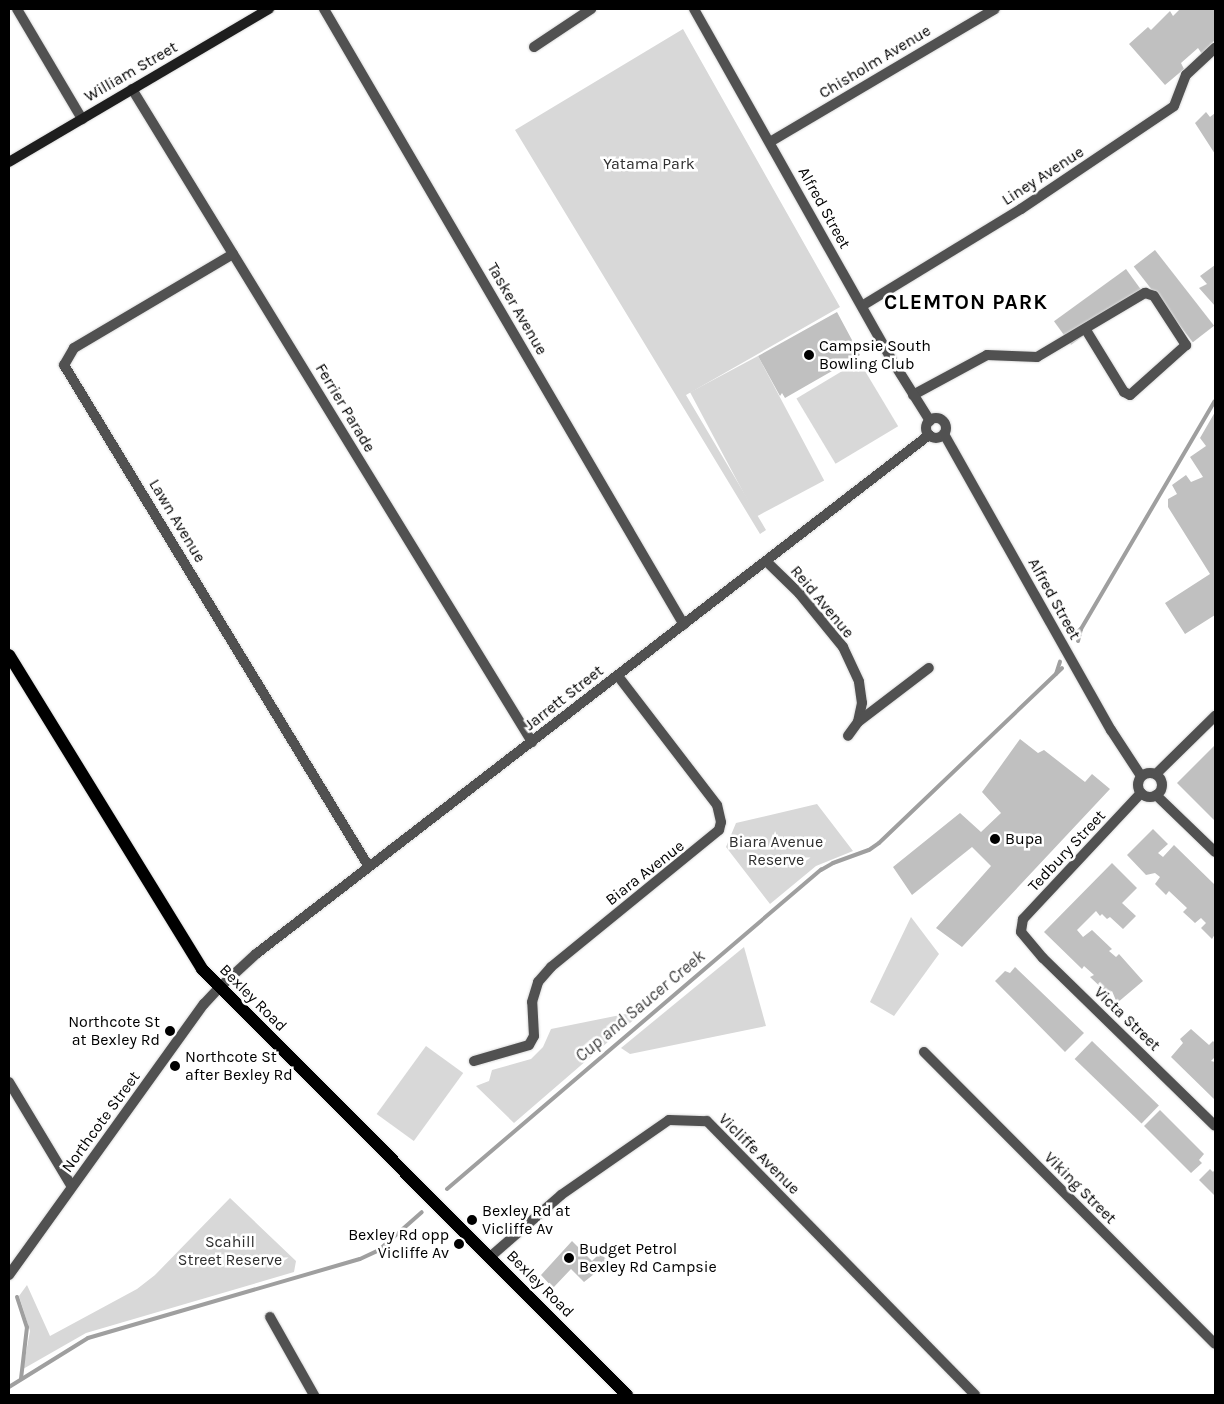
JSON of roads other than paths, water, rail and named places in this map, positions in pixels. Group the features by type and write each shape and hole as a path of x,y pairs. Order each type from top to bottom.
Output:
{"main road":[{"name":"William Street","path":"9,162 269,9"},
{"name":"Bexley Road","path":"10,659 185,945 219,988 627,1395"}],"street":[{"path":"16,9 82,119"},
{"name":"Tasker Avenue","path":"324,9 684,625"},
{"path":"534,46 591,9"},
{"name":"Alfred Street","path":"694,9 862,306 930,421"},
{"name":"Chisholm Avenue","path":"770,142 995,9"},
{"name":"Liney Avenue","path":"862,306 1021,208 1174,106 1186,75 1215,48"},
{"name":"Ferrier Parade","path":"132,89 532,742"},
{"name":"Lawn Avenue","path":"233,254 74,348 64,365 369,867"},
{"path":"913,395 987,354 1038,357 1145,293 1151,294 1186,345 1130,396 1124,392 1086,330"},
{"path":"936,419 944,423 944,434 936,438 929,435 926,428 930,421 936,419"},
{"name":"Alfred Street","path":"944,434 1074,666 1141,776"},
{"name":"Jarrett Street","path":"219,988 256,954 767,562 929,435"},
{"name":"Reid Avenue","path":"767,562 800,593 843,647 859,682 862,703 858,722"},
{"name":"Reid Avenue","path":"848,736 858,722 929,668"},
{"name":"Biara Avenue","path":"474,1061 530,1045 534,1036 532,1002 538,982 551,967 719,830 722,822 717,805 618,676"},
{"path":"1156,774 1215,716"},
{"path":"1148,772 1156,774 1162,784 1156,794 1148,797 1141,793 1138,786 1141,776 1148,772"},
{"name":"Tedbury Street","path":"1021,932 1023,919 1141,793"},
{"path":"1156,794 1215,852"},
{"name":"Victa Street","path":"1021,932 1050,965 1215,1126"},
{"name":"Northcote Street","path":"9,1275 204,1004 219,988"},
{"name":"Viking Street","path":"924,1052 1215,1344"},
{"path":"9,1082 72,1187"},
{"name":"Vicliffe Avenue","path":"490,1257 561,1195 669,1120 707,1121 975,1395"},
{"path":"270,1317 314,1395"}],"waterway":[{"path":"1078,641 1081,629 1215,401"},
{"path":"1075,634 1081,629"},
{"path":"1056,674 1060,662"},
{"name":"Cup and Saucer Creek","path":"447,1189 821,870 833,863 869,850 879,843 1062,668"},
{"path":"9,1387 88,1338 360,1259 379,1250 422,1212"},
{"path":"17,1297 27,1327 21,1379"}],"place":[{"name":"Campsie South Bowling Club","path":"809,355"},
{"name":"Bupa","path":"995,839"},
{"name":"Northcote St at Bexley Rd","path":"170,1031"},
{"name":"Northcote St after Bexley Rd","path":"175,1066"},
{"name":"Bexley Rd at Vicliffe Av","path":"472,1220"},
{"name":"Bexley Rd opp Vicliffe Av","path":"459,1244"},
{"name":"Budget Petrol Bexley Rd Campsie","path":"569,1258"}],"district":[{"name":"CLEMTON PARK","path":"966,302"}],"park label":[{"name":"Yatama Park","path":"649,164"},
{"name":"Biara Avenue Reserve","path":"776,851"},
{"name":"Scahill Street Reserve","path":"230,1251"}]}
